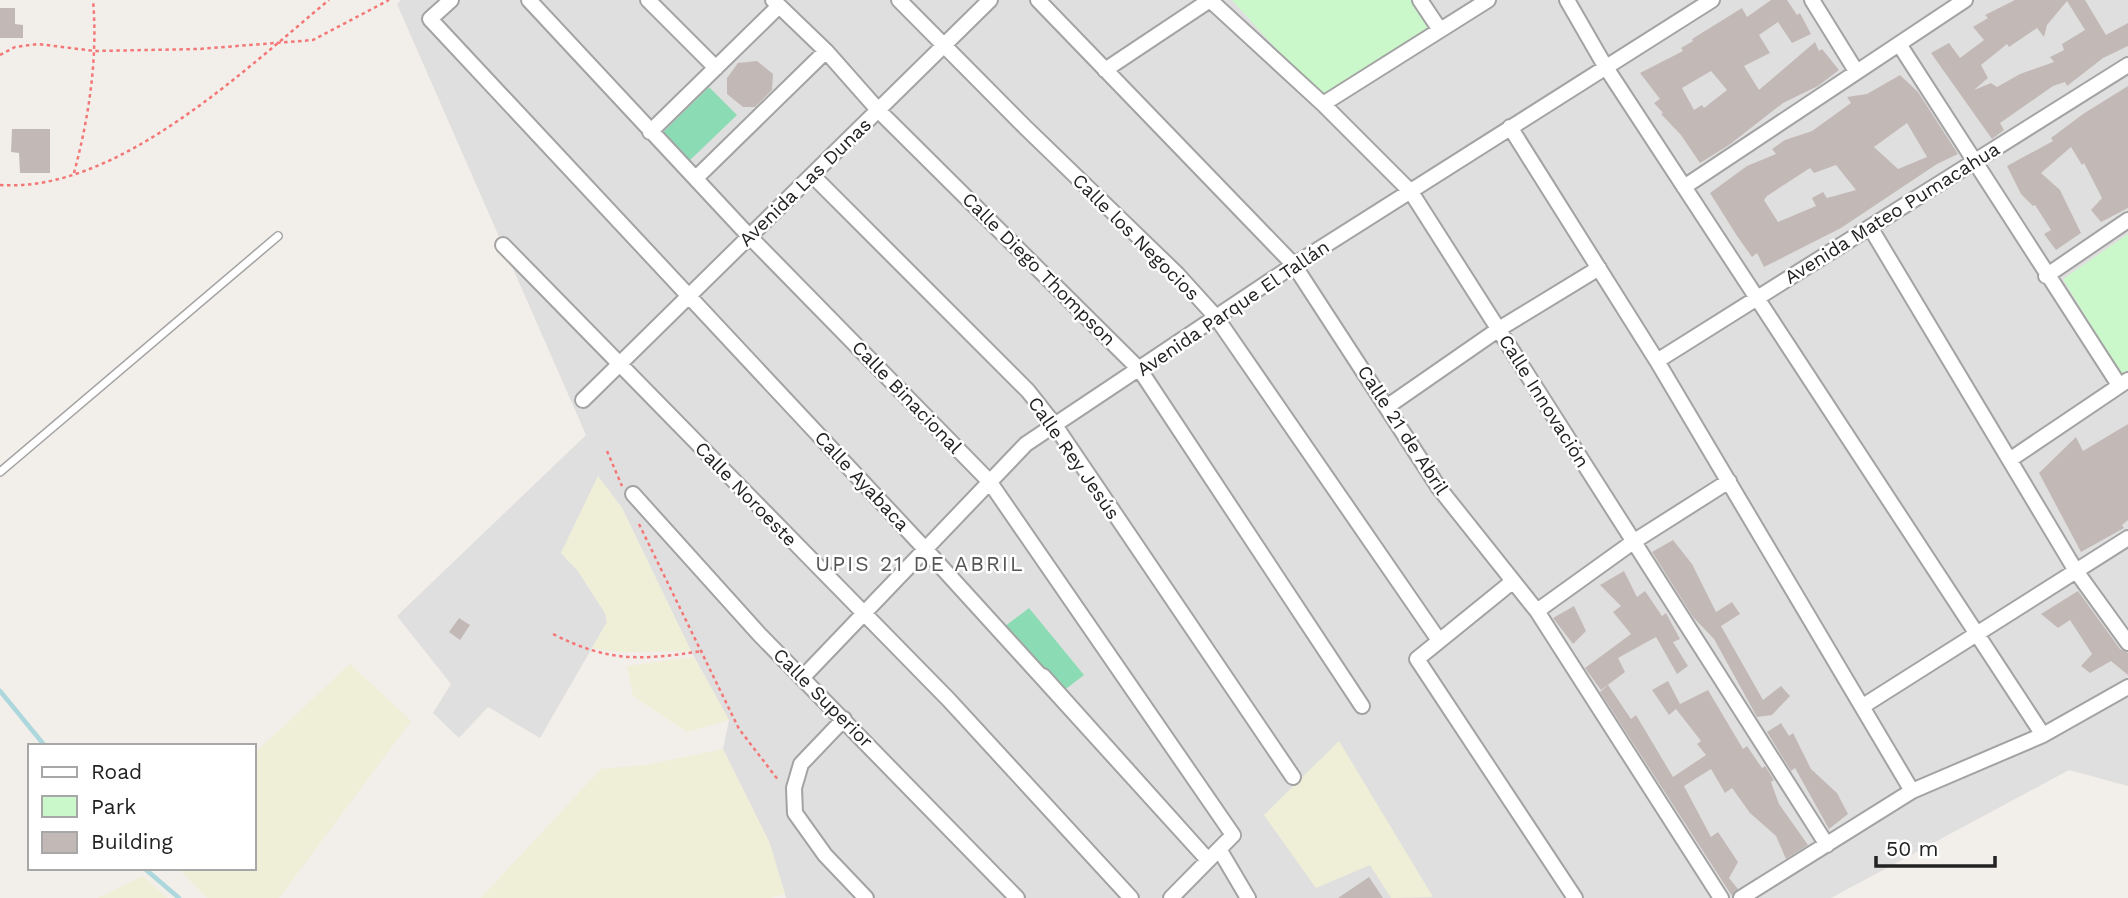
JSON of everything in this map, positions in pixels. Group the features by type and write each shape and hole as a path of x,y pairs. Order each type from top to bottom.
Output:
{"street":[{"name":"Calle Ayabaca","path":"451,0 429,19 1214,857"},
{"name":"Calle Binacional","path":"529,0 749,236 989,481 1233,835 1214,857"},
{"path":"648,0 716,68"},
{"name":"Calle los Negocios","path":"899,0 1177,274 1216,317 1438,639"},
{"name":"Avenida Las Dunas","path":"583,400 990,0"},
{"name":"Calle 21 de Abril","path":"1038,0 1294,265 1439,488 1536,611 1721,898"},
{"path":"1105,70 1210,0"},
{"name":"Calle Innovación","path":"1210,0 1323,103 1411,192 1827,845"},
{"path":"1420,0 1440,30"},
{"path":"1323,103 1488,0"},
{"path":"1567,0 1605,66 2043,735"},
{"name":"Avenida Parque El Tallán","path":"803,677 1026,444 1294,265 1712,0"},
{"path":"1812,0 1856,71"},
{"path":"1684,187 1965,0"},
{"path":"650,132 716,68 776,3"},
{"name":"Calle Diego Thompson","path":"776,3 826,51 879,111 1140,370 1363,705"},
{"path":"1899,44 2046,276 2124,383 2011,459"},
{"path":"696,178 826,51"},
{"name":"Avenida Mateo Pumacahua","path":"1657,361 2128,65"},
{"path":"1510,127 1657,361 1912,790"},
{"name":"Calle Rey Jesús","path":"812,175 1028,391 1054,424 1293,777"},
{"path":"2046,276 2128,220"},
{"path":"1870,227 2076,571 2128,643"},
{"name":"Calle Noroeste","path":"503,244 948,700 1131,898"},
{"path":"1388,406 1499,329 1599,268"},
{"path":"1536,611 1633,542 1729,481"},
{"name":"Calle Superior","path":"629,494 759,634 1017,898"},
{"path":"1863,706 2128,538"},
{"path":"1512,582 1438,639 1417,659 1574,898"},
{"path":"1043,676 1214,857 1248,898"},
{"path":"1741,898 1912,790 2043,735 2128,687"},
{"path":"844,719 800,764 794,788 795,813 825,855 866,898"},
{"path":"1171,898 1214,857"}],"lane":[{"path":"0,472 278,236"}],"path":[{"path":"73,175 85,129 95,51 93,0"},
{"path":"0,185 11,186 73,175 134,150 207,100 329,0"},
{"path":"0,55 15,47 38,44 95,51 275,45 313,40 389,0"},
{"path":"607,451 629,494"},
{"path":"634,516 703,651 739,729 794,800"},
{"path":"553,635 602,656 629,659 703,651"}],"shaded area":[{"path":"401,0 2128,0 2128,786 2069,770 1831,898 786,898 770,844 723,749 729,720 691,651 622,508 598,477 561,553 578,571 605,613 607,622 540,738 488,707 459,738 433,713 451,684 397,616 586,435 397,4"}],"green space":[{"path":"1232,0 1413,0 1432,28 1327,105"},
{"path":"709,87 737,115 686,164 659,136"},
{"path":"2128,234 2128,370 2121,375 2063,279"},
{"path":"598,476 622,508 691,651 617,652 592,648 607,622 605,613 578,571 561,553"},
{"path":"1029,608 1084,675 1058,695 1004,627"},
{"path":"694,657 729,720 687,732 633,696 627,666"},
{"path":"350,664 411,721 279,898 207,898 180,870 256,870 256,752"},
{"path":"1339,741 1433,897 1391,898 1370,865 1316,888 1264,815"},
{"path":"723,749 770,844 785,894 769,898 481,898 601,769 646,765"},
{"path":"143,876 167,898 98,898"}],"building":[{"path":"1771,0 1787,0 1797,15 1800,13 1811,34 1792,43 1778,22 1759,35 1770,53 1744,66 1759,90 1815,42 1819,51 1822,49 1839,70 1818,86 1783,103 1729,145 1700,163 1681,135 1661,114 1663,113 1654,103 1660,99 1640,73 1683,51 1681,48 1693,41 1692,39 1742,8 1747,17","holes":["1711,71 1727,90 1704,108 1702,105 1694,110 1682,88"]},
{"path":"2015,0 2085,0 2106,35 2128,23 2128,46 2103,58 2067,86 2065,82 2053,86 2000,123 2004,130 1992,139 1931,53 1949,43 1960,58 1984,40 1973,27 1988,18 1985,15","holes":["2067,1 2085,30 2062,44 2064,50 2050,57 2054,62 2020,74 1997,87 1991,83 1974,90 1988,78 1981,65 2007,44 2009,47 2037,28 2044,37 2047,25"]},
{"path":"0,8 15,8 15,24 23,25 23,38 0,38"},
{"path":"757,61 773,74 772,90 755,107 743,107 727,94 727,78 738,63"},
{"path":"1900,75 1918,92 1958,154 1937,164 1841,228 1764,267 1757,253 1752,257 1710,193 1747,166 1776,154 1772,149 1785,140 1812,131 1851,103 1847,97 1867,94","holes":["1907,123 1927,157 1898,169 1874,147","1836,165 1856,190 1827,198 1823,192 1812,198 1816,206 1778,222 1764,200 1767,196 1810,168 1814,173"]},
{"path":"2128,86 2128,208 2101,222 2091,210 2102,198 2084,163 2082,165 2071,147 2041,173 2060,190 2081,233 2056,250 2044,234 2051,230 2035,205 2021,194 2007,166 2053,141 2051,138 2083,114"},
{"path":"12,129 50,129 50,173 20,173 19,153 11,152"},
{"path":"2128,424 2128,520 2122,525 2124,528 2081,552 2039,473 2076,437 2083,451"},
{"path":"1673,540 1692,564 1716,612 1732,602 1740,614 1721,626 1763,700 1781,686 1790,696 1772,715 1757,717 1714,639 1693,617 1652,552"},
{"path":"1624,571 1637,597 1645,591 1662,616 1666,613 1680,639 1673,642 1688,666 1677,674 1656,637 1618,658 1625,672 1601,690 1585,668 1631,634 1613,612 1621,606 1600,585"},
{"path":"2078,591 2120,649 2128,653 2128,675 2111,661 2090,673 2081,666 2092,654 2070,620 2058,628 2041,614"},
{"path":"1574,606 1586,631 1573,644 1553,618"},
{"path":"459,618 470,625 460,640 449,632"},
{"path":"1668,681 1680,704 1708,690 1743,749 1747,746 1762,768 1765,766 1774,780 1771,782 1779,804 1808,845 1786,859 1776,836 1750,813 1732,788 1725,793 1711,769 1684,786 1711,837 1718,832 1738,862 1729,878 1738,889 1732,896 1600,692 1608,685 1631,719 1636,715 1673,777 1706,755 1697,744 1701,741 1676,709 1669,715 1652,690"},
{"path":"1781,723 1789,736 1793,733 1811,769 1837,793 1848,814 1829,829 1795,768 1791,771 1767,732"},
{"path":"1369,877 1383,898 1338,898"}],"waterway":[{"path":"0,691 43,744"},
{"path":"146,870 179,898"}],"district":[{"name":"UPIS 21 DE ABRIL","path":"920,563"}]}
